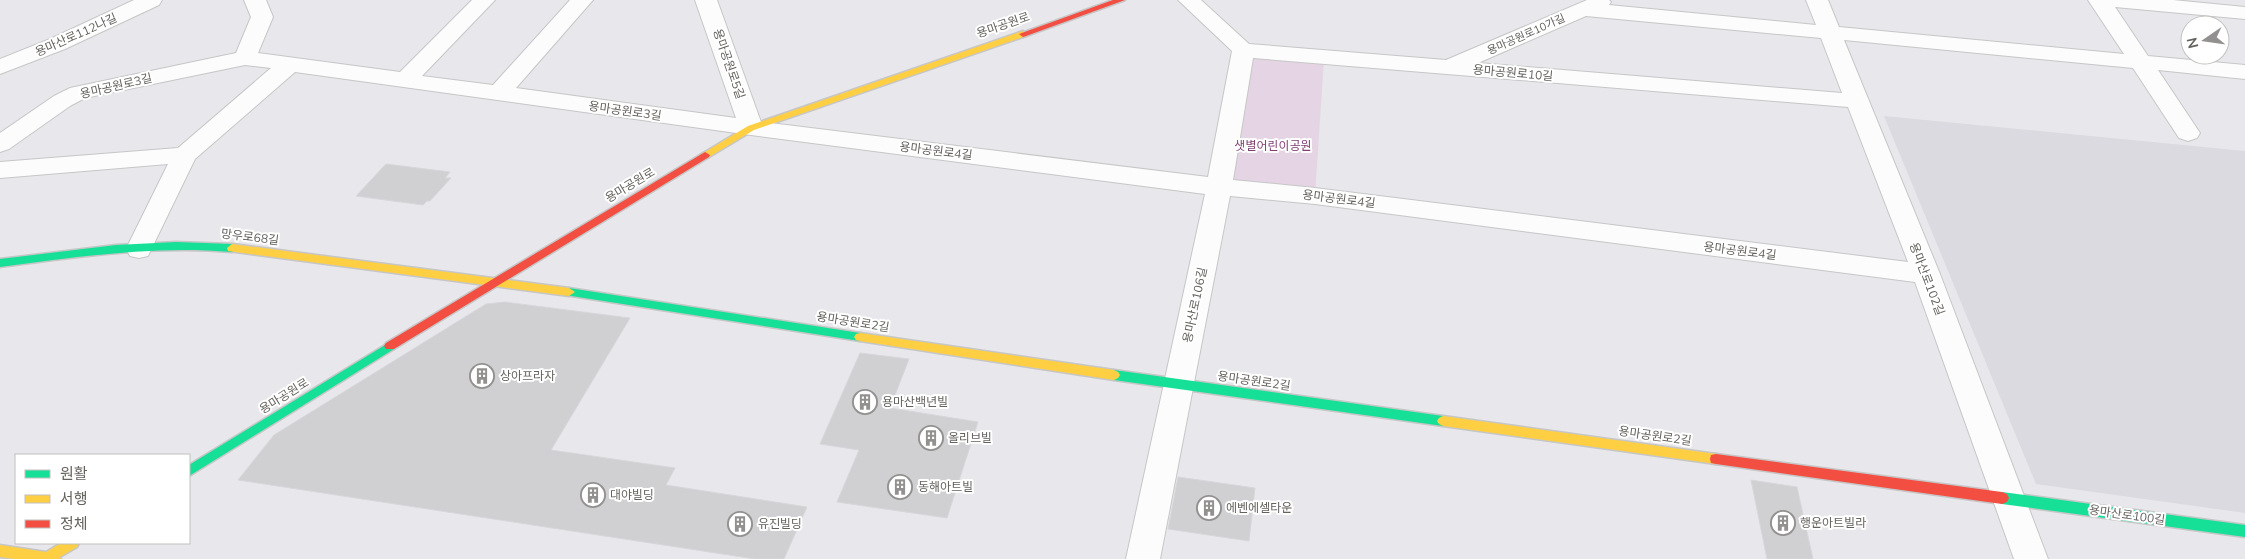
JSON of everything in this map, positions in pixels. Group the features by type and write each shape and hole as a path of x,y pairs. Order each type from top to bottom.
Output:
{"street":[{"name":"용마산로112나길","path":"0,67 97,26 151,0"},
{"path":"245,58 262,18 255,0"},
{"path":"405,80 484,0"},
{"path":"499,93 582,0"},
{"name":"용마공원로5길","path":"706,0 751,128"},
{"name":"용마공원로","path":"190,470 496,281 751,128 1121,0"},
{"path":"1189,0 1242,50"},
{"name":"용마공원로10가길","path":"1448,67 1603,0"},
{"name":"용마산로102길","path":"1818,0 1926,274 2032,559"},
{"path":"2101,0 2245,13"},
{"path":"2101,0 2188,133"},
{"path":"1583,9 2245,72"},
{"name":"용마공원로10길","path":"1242,50 1857,101"},
{"name":"용마산로106길","path":"1143,559 1219,187 1242,50"},
{"name":"용마공원로3길","path":"0,144 62,101 78,94 245,58 751,128"},
{"path":"139,249 185,155 289,65"},
{"name":"용마공원로4길","path":"751,128 1219,187 1316,196 1926,274"},
{"path":"0,170 185,155"},
{"name":"망우로68길","path":"0,263 89,252 200,244 496,281"},
{"name":"용마공원로2길","path":"496,281 1178,385 2009,499"},
{"name":"용마산로100길","path":"2009,499 2245,532"},
{"path":"0,550 49,559 71,544"}],"shaded area":[{"path":"1884,116 2245,151 2245,513 2036,484"}],"green space":[{"name":"샛별어린이공원","path":"1243,52 1324,60 1315,196 1221,184"}],"building":[{"path":"386,164 450,172 445,178 451,178 430,201 423,205 356,196"},
{"name":"상아프라자","path":"505,302 630,318 551,450 675,468 666,485 807,507 784,559 755,559 238,480 274,435 486,304"},
{"path":"860,353 909,359 890,408 978,422 947,518 837,502 859,450 820,444"},
{"name":"에벤에셀타운","path":"1178,477 1255,488 1249,541 1168,529"},
{"name":"행운아트빌라","path":"1751,480 1797,487 1813,559 1767,559"}],"traffic: fast":[{"path":"0,263 146,246 176,245 232,248"},
{"path":"569,292 860,337"},
{"path":"190,470 390,346"},
{"path":"1114,375 1443,421"},
{"path":"2002,498 2245,531"}],"traffic: slow":[{"path":"705,155 751,128 1023,34"},
{"path":"232,248 569,292"},
{"path":"860,337 1114,375"},
{"path":"1443,421 1716,459"},
{"path":"46,559 70,544"},
{"path":"0,551 54,559"}],"traffic: jam":[{"path":"1023,34 1121,0"},
{"path":"390,346 705,155"},
{"path":"1716,459 2002,498"}],"place":[{"name":"상아프라자","path":"482,376"},
{"name":"용마산백년빌","path":"865,402"},
{"name":"올리브빌","path":"931,438"},
{"name":"동해아트빌","path":"900,487"},
{"name":"대야빌딩","path":"593,495"},
{"name":"에벤에셀타운","path":"1209,508"},
{"name":"행운아트빌라","path":"1783,523"},
{"name":"유진빌딩","path":"740,524"}]}
